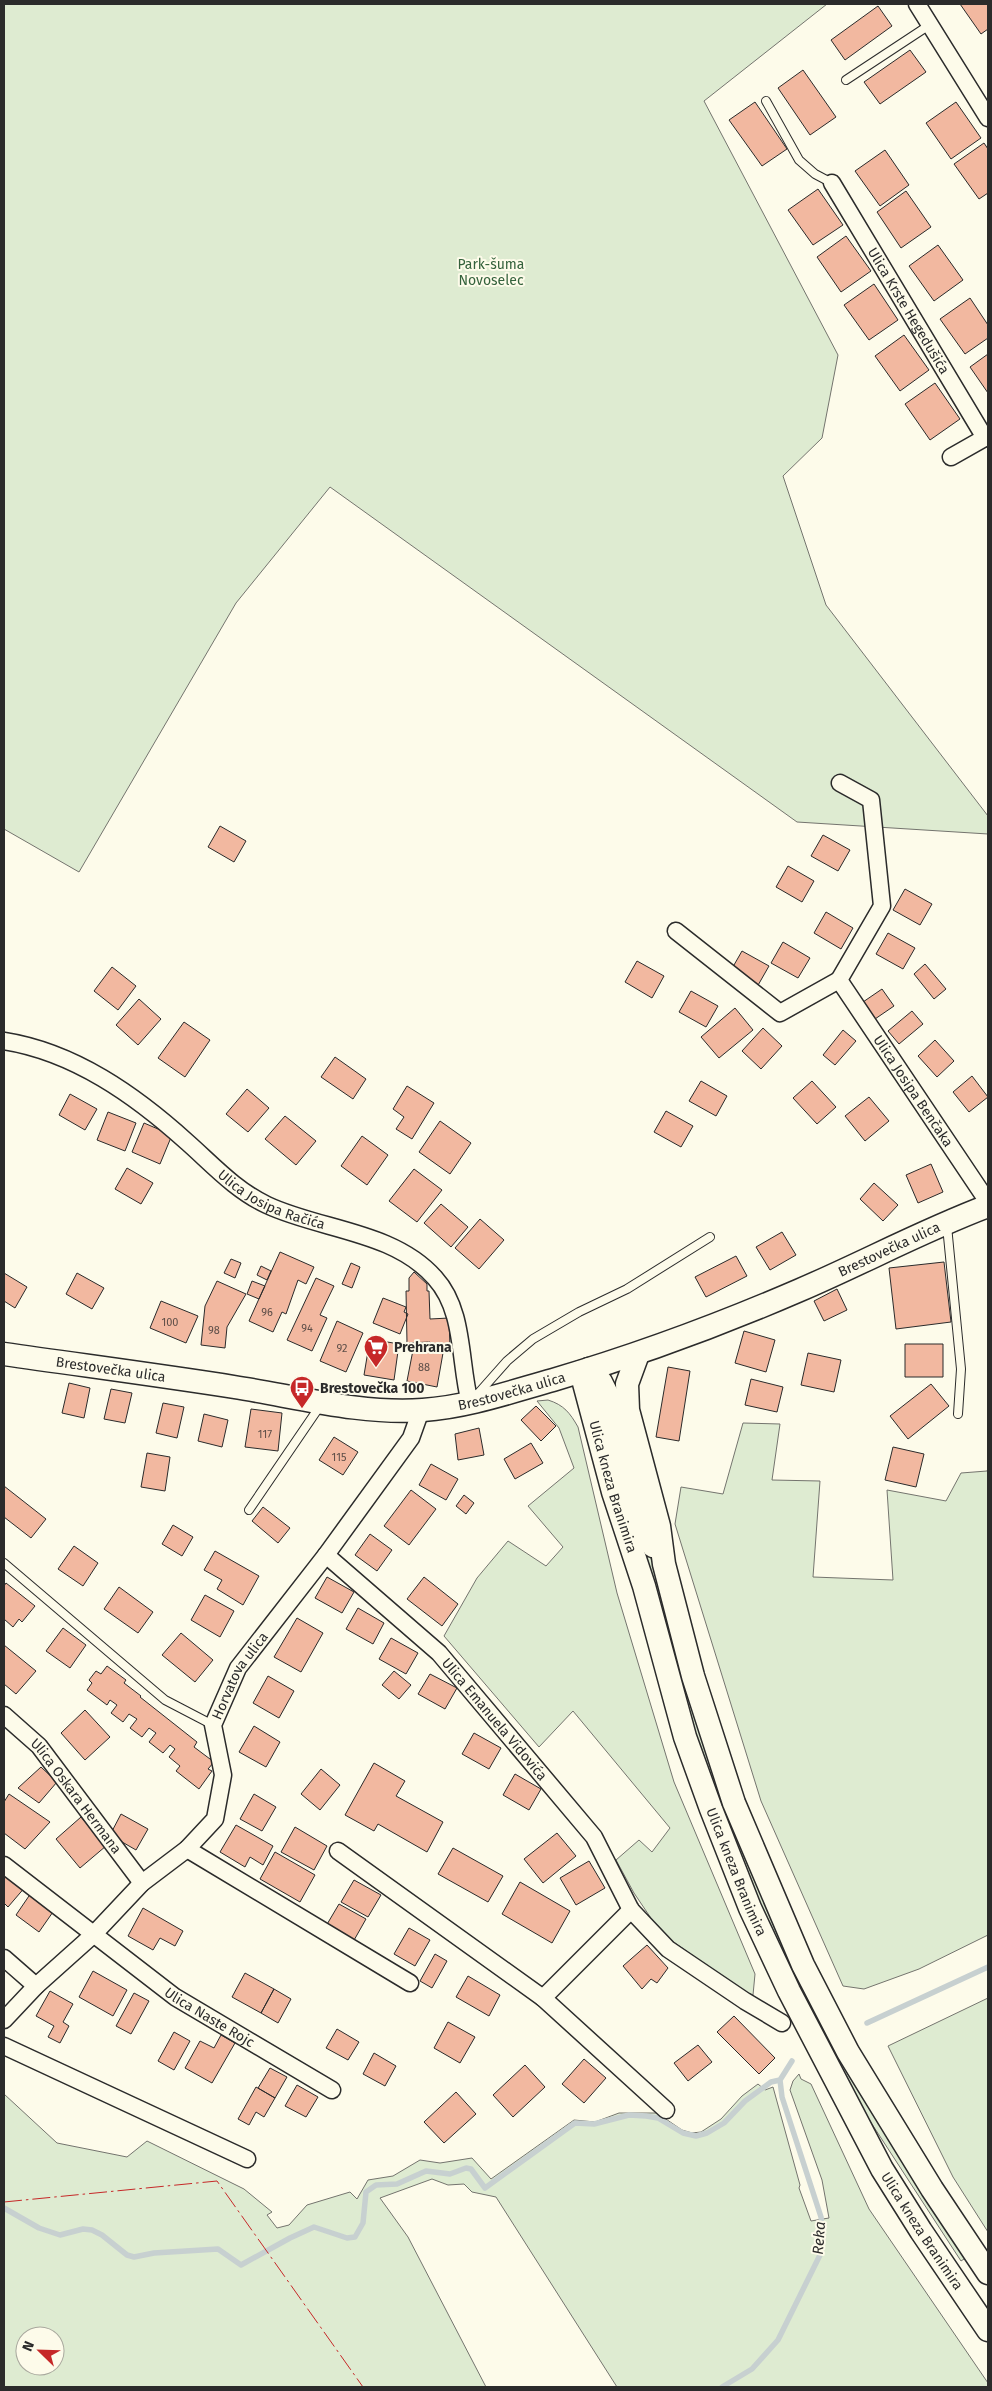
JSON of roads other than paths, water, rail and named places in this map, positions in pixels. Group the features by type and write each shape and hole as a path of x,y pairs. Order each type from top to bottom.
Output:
{"street":[{"path":"917,4 932,24 988,118"},
{"name":"Ulica Krste Hegedušića","path":"832,183 987,437 951,457"},
{"path":"676,932 780,1013 839,980 882,906 870,800 840,783"},
{"name":"Ulica Josipa Benčaka","path":"839,980 988,1204"},
{"name":"Ulica Josipa Račića","path":"4,1041 53,1054 88,1070 127,1093 188,1143 208,1163 247,1194 264,1204 288,1215 384,1244 424,1268 446,1292 456,1316 465,1385 470,1403"},
{"name":"Brestovečka ulica","path":"4,1354 234,1387 323,1402 397,1411 422,1410 470,1403 663,1346 802,1289 988,1204"},
{"name":"Ulica kneza Branimira","path":"638,1354 628,1376 627,1400 659,1526 664,1564 693,1676 720,1764 770,1894 803,1965 848,2052 932,2189 988,2273"},
{"name":"Ulica kneza Branimira","path":"585,1370 601,1382 608,1396 638,1510 646,1532 664,1564"},
{"name":"Ulica kneza Branimira","path":"585,1370 613,1492 644,1586 685,1737 750,1908 789,1990 882,2168 926,2239 988,2330"},
{"name":"Horvatova ulica","path":"4,2020 36,1986 93,1935 142,1883 187,1849 215,1819 223,1775 213,1725 238,1668 326,1555 411,1438 422,1410"},
{"name":"Ulica Emanuela Vidovića","path":"326,1555 439,1653 594,1838 631,1910 668,1948 745,2001 782,2023"},
{"name":"Ulica Oskara Hermana","path":"4,1715 39,1746 142,1883"},
{"path":"187,1849 410,1983"},
{"path":"338,1850 544,1998 666,2110"},
{"name":"Ulica Naste Rojc","path":"4,1865 175,1997 332,2090"},
{"path":"544,1998 631,1910"},
{"path":"4,1958 36,1986"},
{"path":"4,2046 247,2159"}],"lane":[{"path":"846,80 932,24"},
{"path":"766,101 799,160 815,174 832,183"},
{"path":"946,1222 961,1370 958,1414"},
{"path":"470,1403 507,1361 533,1339 579,1312 627,1289 710,1236"},
{"path":"249,1510 323,1402"},
{"path":"4,1563 165,1700 213,1725"}],"waterway":[{"name":"Reka","path":"867,2023 988,1967"},
{"name":"Reka","path":"722,2387 752,2369 778,2340 820,2255 823,2236 821,2217 782,2097 780,2080 792,2061"},
{"path":"4,2208 39,2228 60,2235 83,2229 92,2230 102,2235 127,2255 134,2257 154,2253 218,2249 241,2265 314,2227 347,2238 355,2237 363,2223 366,2192 376,2185 397,2184 426,2171 450,2174 466,2168 471,2169 485,2188 575,2123 594,2124 629,2115 646,2116 658,2118 683,2133 696,2136 707,2133 724,2123 745,2101 771,2082 780,2080"}],"place":[{"name":"Prehrana","path":"376,1368"},
{"name":"Brestovečka 100","path":"302,1409"}],"park label":[{"name":"Park-šuma Novoselec","path":"491,272"}]}
